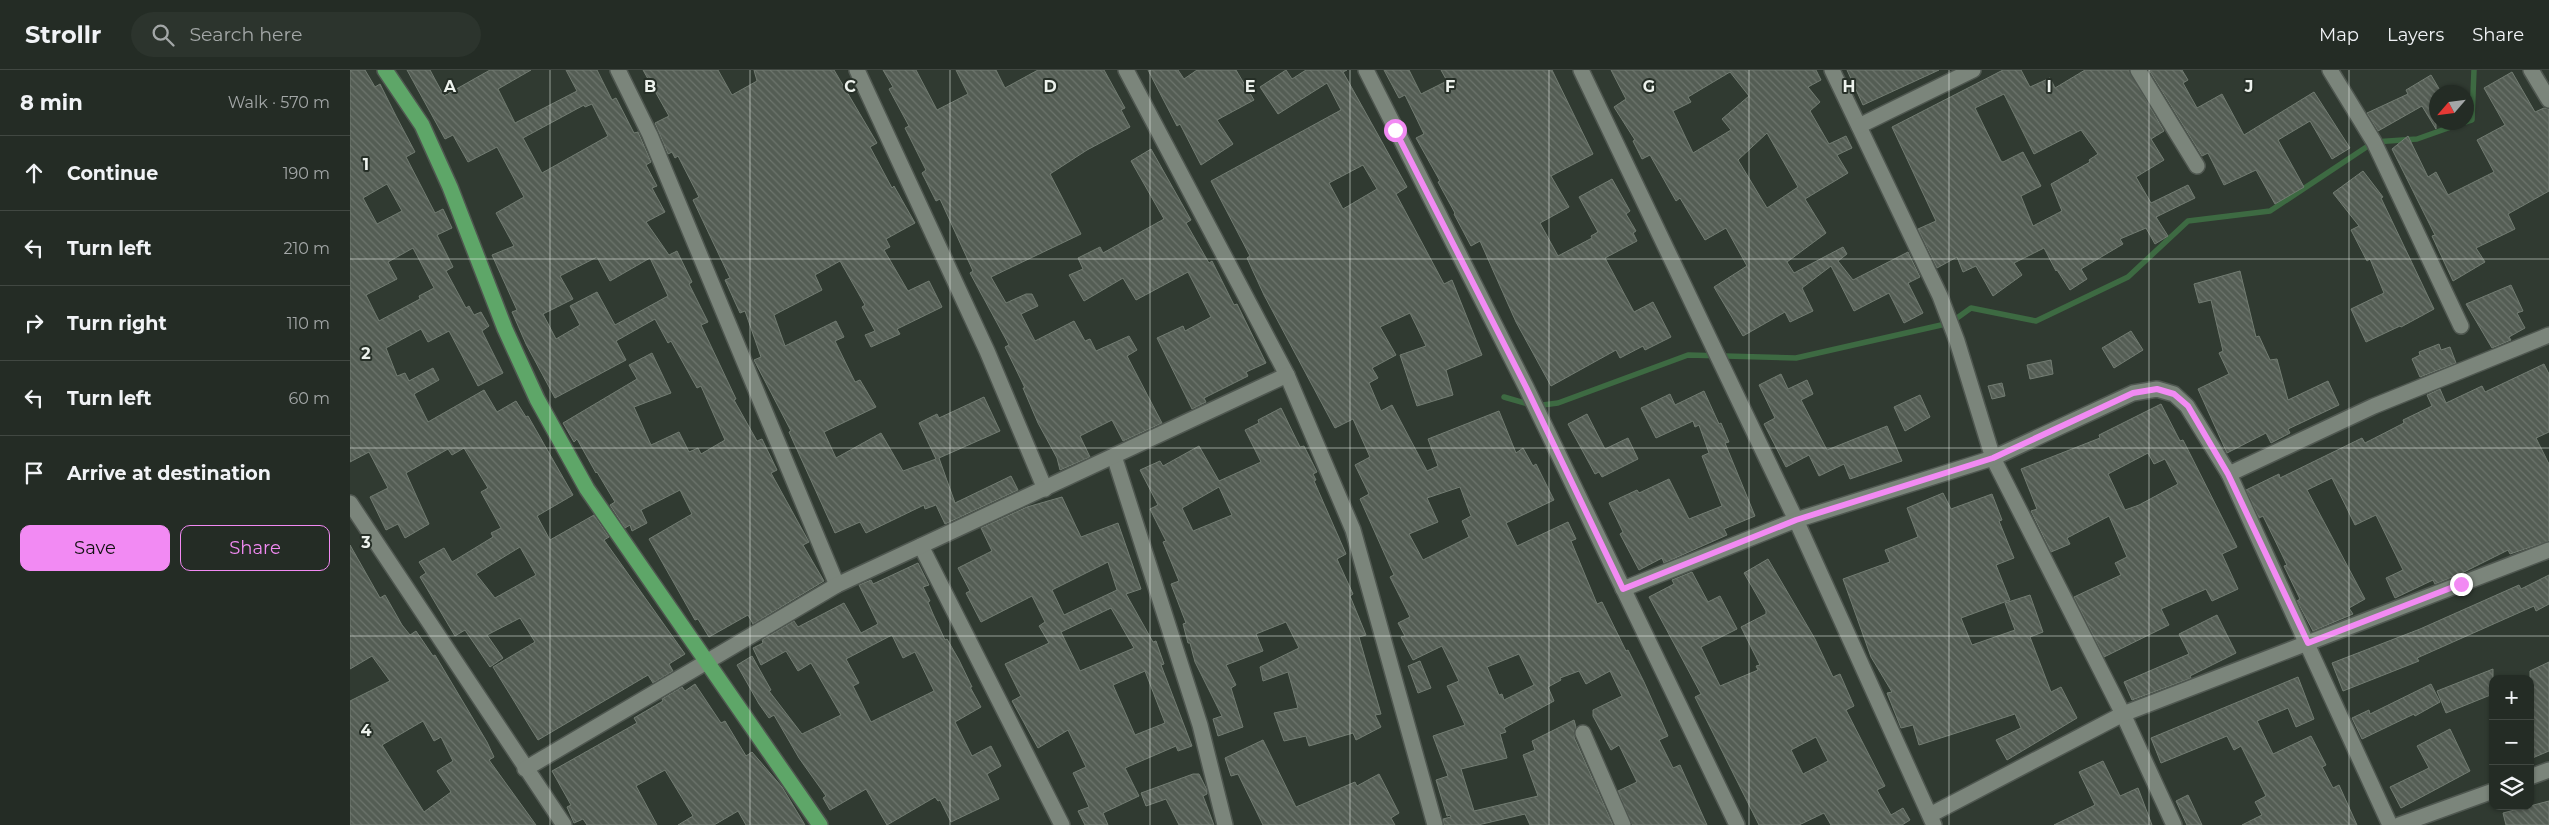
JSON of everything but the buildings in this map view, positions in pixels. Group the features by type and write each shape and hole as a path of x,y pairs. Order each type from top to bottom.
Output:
{"main road":[{"path":"385,70 422,125 536,399 587,489 820,825"}],"street":[{"path":"618,70 650,135 837,585"},
{"path":"857,70 979,334 1045,489"},
{"path":"1126,70 1287,375 1353,530 1434,825"},
{"path":"1366,70 1526,387 1737,825"},
{"path":"1581,70 1796,520 1932,820 2124,714 2549,550"},
{"path":"1832,70 1940,296 1956,340 1993,458 2124,714 2174,825"},
{"path":"1859,126 1973,70"},
{"path":"2138,70 2196,166"},
{"path":"2330,70 2374,142 2460,326"},
{"path":"2531,70 2549,100"},
{"path":"2228,474 2374,406 2549,335"},
{"path":"525,769 837,585 1287,375"},
{"path":"1623,589 1796,520 1993,458 2133,393 2157,389 2174,394 2188,406 2228,474 2308,643 2390,825"},
{"path":"1114,456 1200,725 1226,825"},
{"path":"350,503 564,825"},
{"path":"922,546 1062,825"},
{"path":"1583,733 1622,825"},
{"path":"2534,776 2549,770"},
{"path":"2399,825 2489,792"}],"waterway":[{"path":"2473,85 2474,70"},
{"path":"1504,397 1535,406 1558,403 1688,355 1796,358 1950,323 1971,308 2036,321 2128,277 2188,221 2270,211 2374,142 2417,139 2442,130"}],"route":[{"path":"1395,130 1526,387 1623,589 1796,520 1993,458 2133,393 2157,389 2174,394 2188,406 2228,474 2308,643 2461,584"}]}
